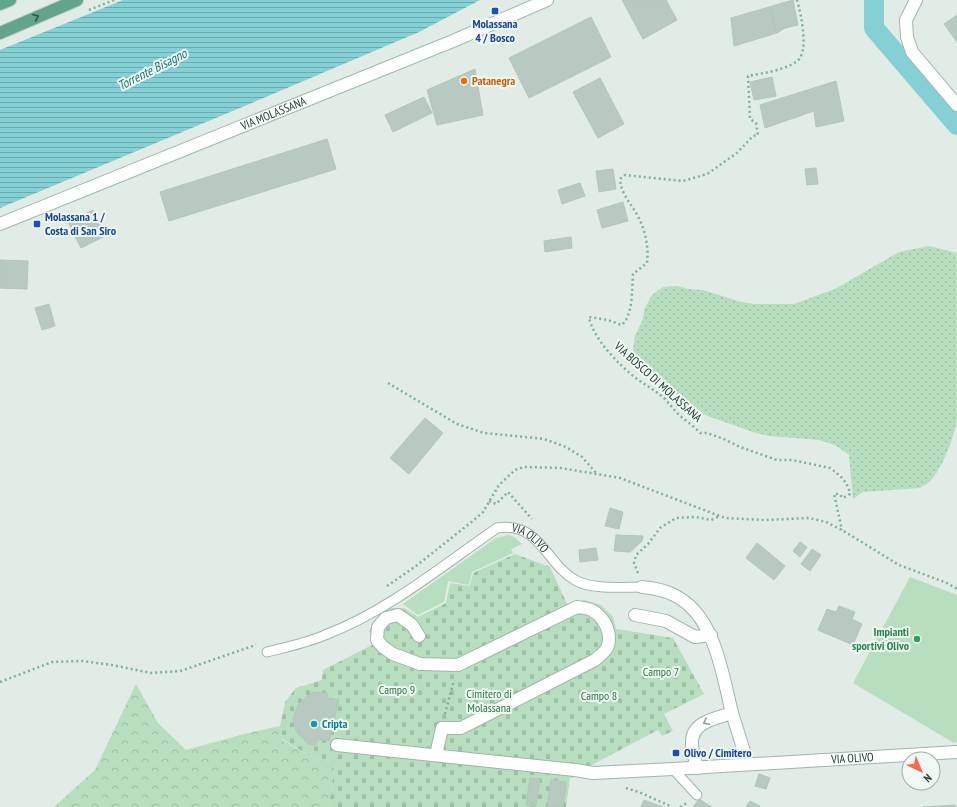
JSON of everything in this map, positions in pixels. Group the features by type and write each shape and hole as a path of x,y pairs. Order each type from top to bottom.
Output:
{"main road":[{"path":"0,4 10,0"},
{"path":"0,33 77,0"}],"street":[{"name":"VIA MOLASSANA","path":"0,224 453,41 547,0"},
{"path":"916,0 906,20 907,37 912,52 957,105"},
{"name":"VIA OLIVO","path":"642,587 660,590 674,595 684,601 693,609 710,635 748,764"},
{"path":"419,636 412,625 398,615 386,618 378,627 378,640 383,647 394,654 420,664 458,665 577,607 592,610 608,629 609,641 606,650 596,660 461,728 442,728 436,755"},
{"path":"635,615 666,621 695,637 710,635"},
{"path":"697,768 692,742 694,733 700,724 732,713"},
{"name":"VIA OLIVO","path":"337,744 593,773 957,752"}],"lane":[{"name":"VIA OLIVO","path":"267,652 324,636 355,622 401,595 497,528 514,528 533,536 568,576 576,581 589,585 642,587"},
{"path":"673,769 697,795"}],"path":[{"name":"VIA BOSCO DI MOLASSANA","path":"797,0 801,14 803,33 802,54 797,62 778,69 748,76 750,119 756,123 758,135 753,136 737,153 707,174 683,181 625,175 620,179 620,185 624,195 636,213 643,228 648,250 647,263 633,274 631,301 628,317 625,323 621,324 608,320 588,317 593,331 610,353 638,379 651,387 666,400 680,416 693,425 700,433 707,433 724,438 740,447 777,460 792,460 830,468 836,472 845,480 850,494 843,498 839,494 834,494 842,530"},
{"path":"388,383 457,424 484,433 544,438 566,447 582,457 597,474"},
{"path":"384,587 416,566 483,512 502,482 515,470 520,468 561,468 620,478 725,518 764,520 809,518 826,522 842,530 898,565 947,583 957,589"},
{"path":"490,501 496,504 508,492 538,527 538,530 533,536"},
{"path":"642,587 634,563 636,555 650,543 660,528 676,518 696,517 711,520 721,516"},
{"path":"0,682 52,662 82,661 151,673 180,671 263,642"},
{"path":"442,728 458,665"},
{"path":"626,787 672,807"}],"green space":[{"path":"929,246 957,253 957,419 950,444 938,471 927,484 920,488 863,492 853,499 849,455 835,445 819,440 769,436 705,415 651,376 640,364 633,350 635,335 642,322 645,308 652,295 663,287 676,286 703,290 741,302 754,304 794,304 835,289 899,252"},
{"path":"509,535 514,537 522,544 511,549 513,553 472,572 469,585 448,581 444,602 418,615 403,604 496,538"},
{"name":"Cimitero di Molassana","path":"515,554 550,567 567,604 584,600 601,605 613,617 616,629 673,638 704,694 664,714 673,731 662,736 658,730 590,766 576,763 573,778 570,778 566,807 329,807 335,763 315,759 282,739 280,726 285,702 296,688 322,680 323,670 374,644 369,631 378,619 390,608 404,608 418,617 446,603 450,583 470,586 473,573"},
{"name":"Impianti sportivi Olivo","path":"910,577 957,595 957,742 954,743 853,683"},
{"path":"136,684 158,723 186,750 280,726 282,740 315,759 335,763 329,807 54,807 95,770"}],"water":[{"name":"Torrente Bisagno","path":"123,0 480,0 419,32 0,208 0,50"}],"building":[{"path":"622,0 666,0 677,20 643,39"},
{"path":"793,0 798,25 785,28 777,33 769,7"},
{"path":"769,7 777,33 734,46 731,18"},
{"path":"957,15 957,42 944,24"},
{"path":"591,17 611,57 529,98 509,58"},
{"path":"475,69 483,115 437,125 427,90"},
{"path":"772,77 776,96 754,100 750,82"},
{"path":"600,78 624,124 598,138 573,92"},
{"path":"836,81 844,121 816,127 814,111 765,128 760,105"},
{"path":"424,97 432,113 393,132 385,115"},
{"path":"327,139 336,169 169,221 160,192"},
{"path":"816,168 818,184 807,185 805,169"},
{"path":"613,169 616,189 599,192 596,171"},
{"path":"580,183 585,196 562,204 558,190"},
{"path":"623,202 628,221 602,228 597,210"},
{"path":"93,210 105,236 81,248 68,222"},
{"path":"571,237 572,248 545,252 544,241"},
{"path":"0,260 28,261 27,289 0,288"},
{"path":"49,304 55,326 42,330 35,308"},
{"path":"425,418 443,433 409,474 390,458"},
{"path":"610,508 623,512 619,529 605,526"},
{"path":"616,535 643,536 642,541 630,552 614,551"},
{"path":"800,542 807,547 800,557 793,551"},
{"path":"757,543 785,566 774,580 746,558"},
{"path":"596,548 598,560 580,562 579,550"},
{"path":"812,549 821,555 810,571 801,564"},
{"path":"839,606 855,612 852,619 862,624 853,645 818,630 827,609 836,612"},
{"name":"Cripta","path":"313,692 328,694 326,698 339,700 329,741 318,739 315,745 308,744 296,731 293,718 298,705"},
{"path":"759,774 770,778 766,789 755,786"},
{"path":"530,778 540,779 536,806 526,805"},
{"path":"551,780 566,782 563,807 547,807"},
{"path":"699,799 712,807 693,807"},
{"path":"644,800 663,807 641,807"},
{"path":"750,801 760,806 746,807"},
{"path":"955,805 956,807 923,807"}],"waterway":[{"path":"874,0 874,28 957,125"}],"place":[{"name":"Molassana 4 / Bosco","path":"495,11"},
{"name":"Patanegra","path":"464,81"},
{"name":"Molassana 1 / Costa di San Siro","path":"37,224"},
{"name":"Impianti sportivi Olivo","path":"917,639"},
{"name":"Cripta","path":"314,724"},
{"name":"Olivo / Cimitero","path":"676,753"}],"park label":[{"name":"Campo 7","path":"661,672"},
{"name":"Campo 9","path":"397,690"},
{"name":"Campo 8","path":"599,696"}]}
